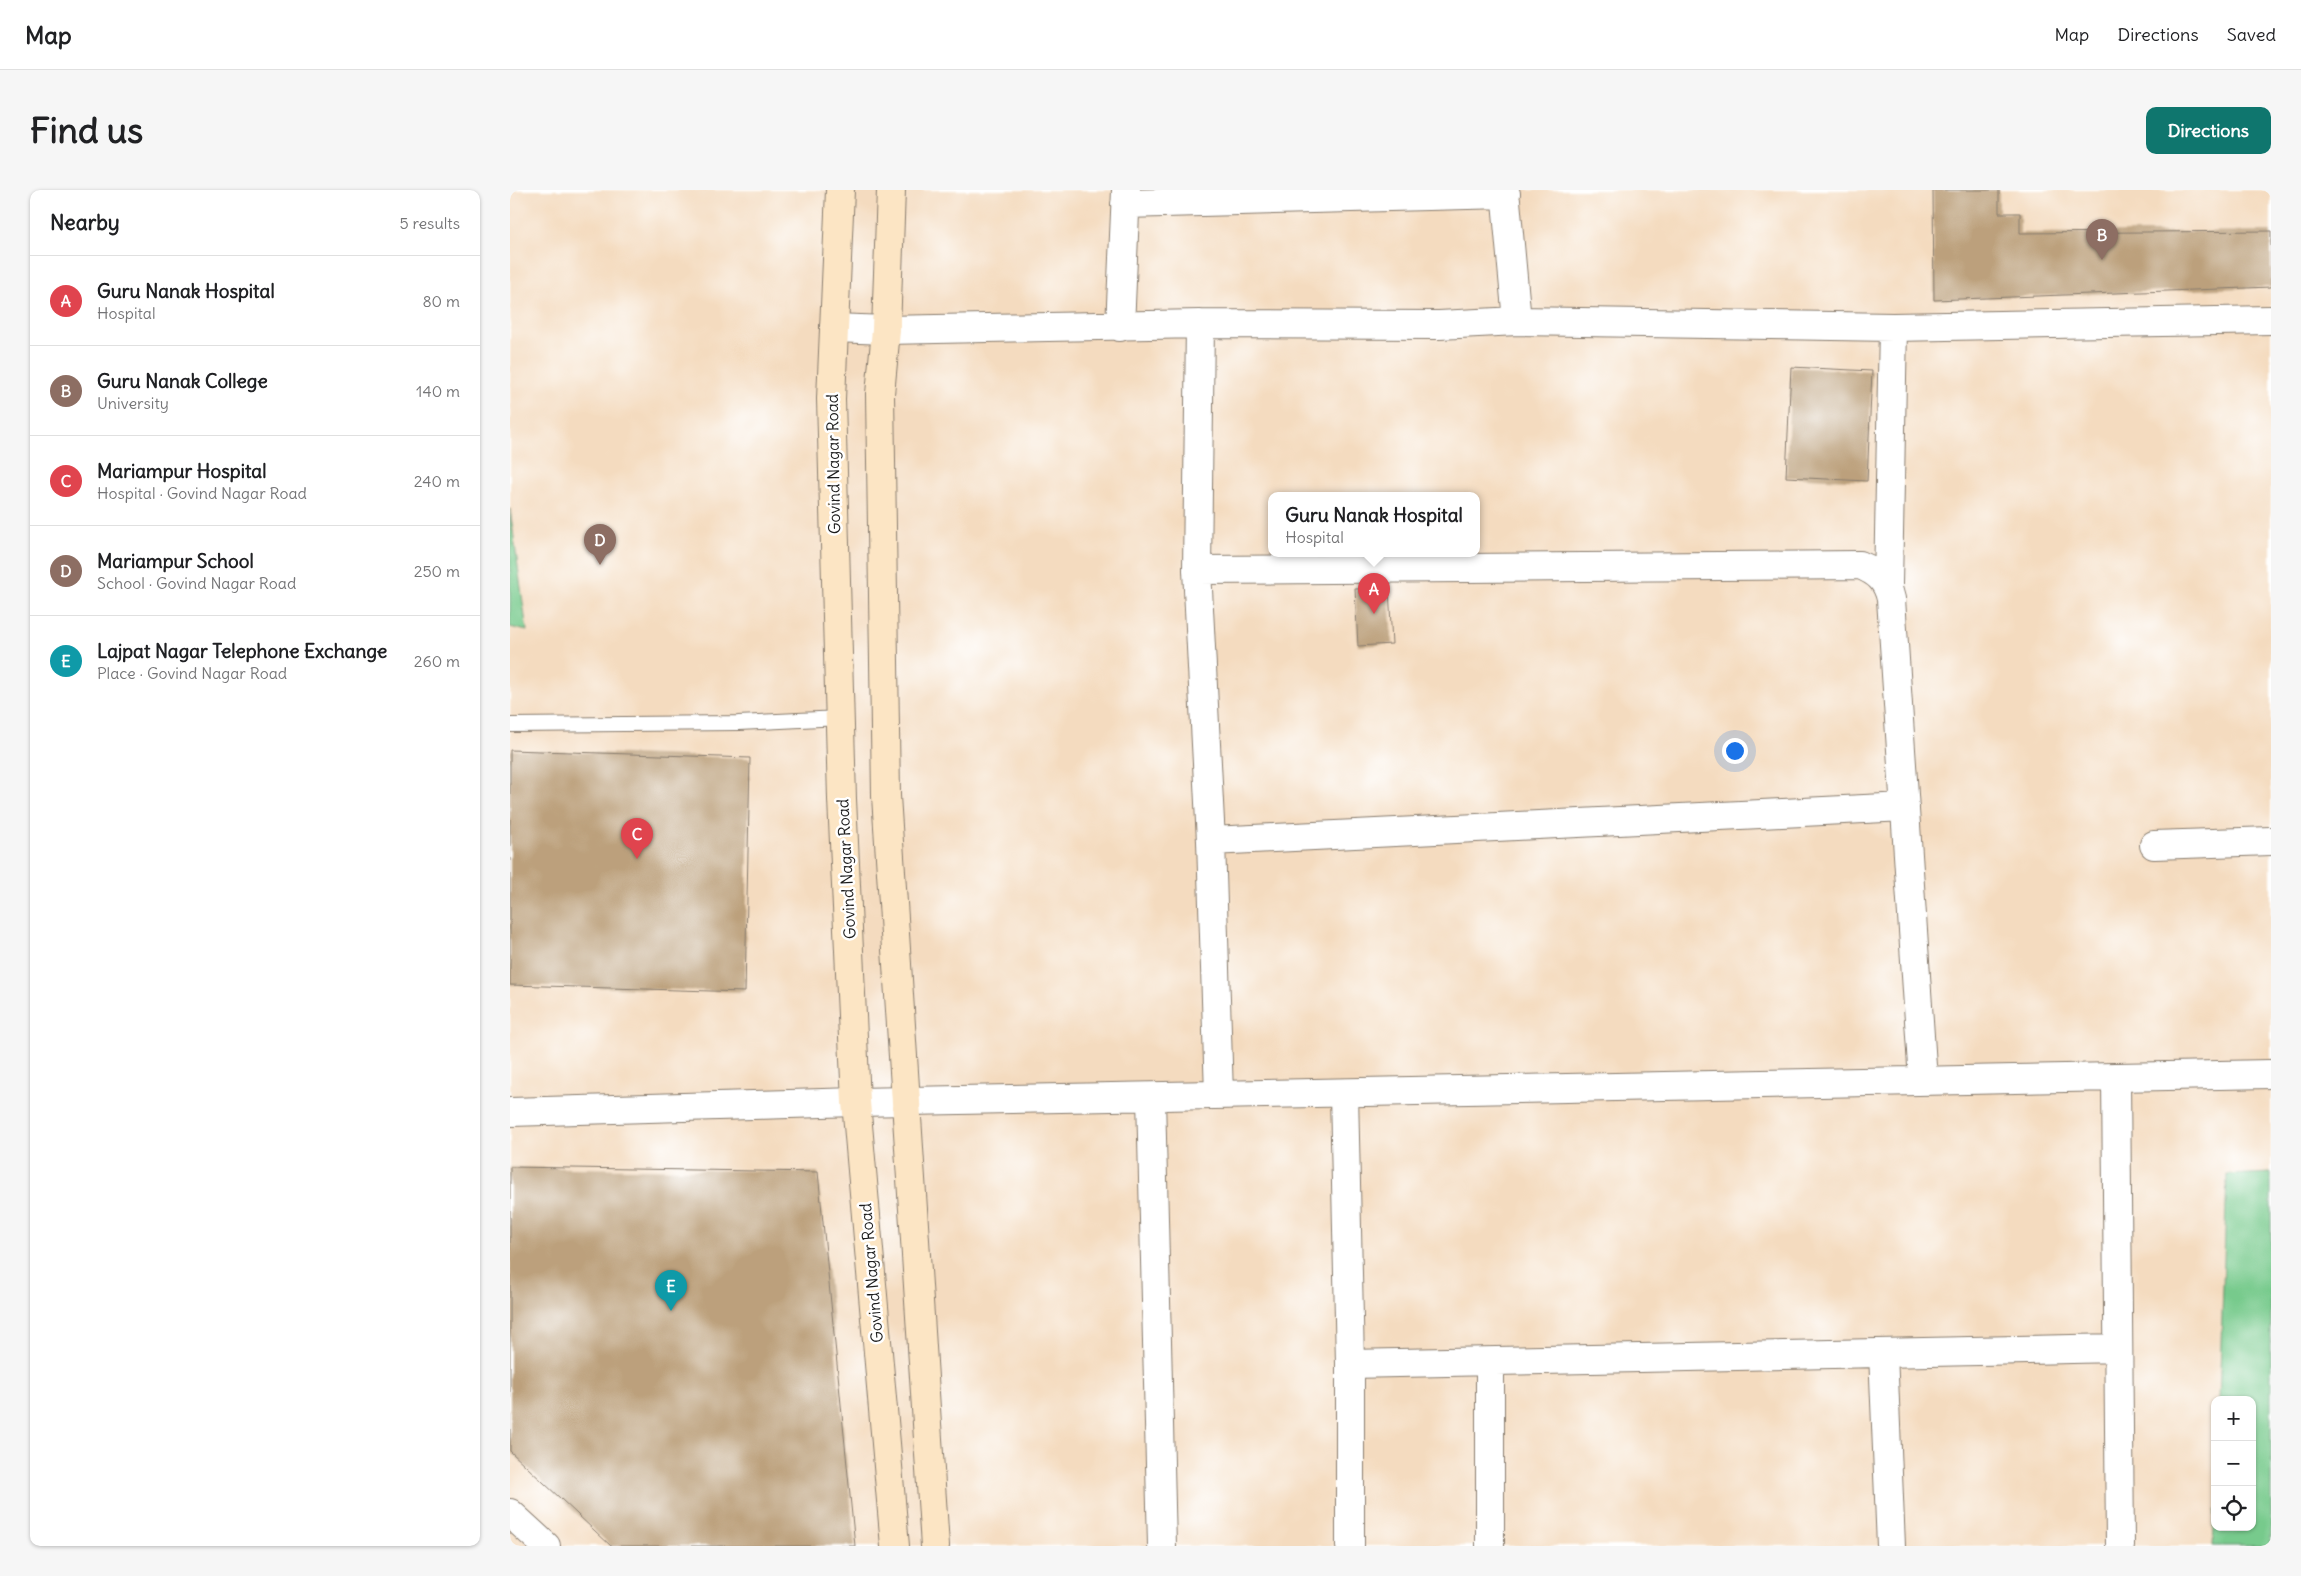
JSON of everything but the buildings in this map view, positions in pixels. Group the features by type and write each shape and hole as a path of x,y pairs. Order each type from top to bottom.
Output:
{"main road":[{"name":"Govind Nagar Road","path":"840,190 831,399 840,718 856,1102 895,1546"},
{"path":"891,190 886,330 880,394 886,796 936,1546"}],"street":[{"path":"1120,327 1125,197 1505,192 1517,321"},
{"path":"834,328 886,330 1200,324 1439,325 1517,321 1893,327 2271,320"},
{"path":"1200,324 1197,570 1211,841 1218,1095"},
{"path":"1893,327 1888,585 1891,599 1924,1081"},
{"path":"1197,570 1860,565 1874,571 1888,585"},
{"path":"1211,841 1905,807"},
{"path":"2154,845 2271,842"},
{"path":"510,1112 856,1102 2271,1074"},
{"path":"2116,1077 2120,1546"},
{"path":"1344,1093 1350,1364 1350,1546"},
{"path":"1151,1097 1162,1546"},
{"path":"1350,1364 2118,1348"},
{"path":"1883,1353 1891,1546"},
{"path":"1490,1362 1490,1546"},
{"path":"510,1513 546,1546"}],"lane":[{"path":"510,725 738,723 840,718"}],"green space":[{"path":"510,509 527,631 510,627"},
{"path":"2271,1173 2271,1546 2213,1546 2214,1531 2256,1531 2256,1396 2219,1396 2227,1175"}],"place":[{"name":"Guru Nanak College","path":"2102,260"},
{"name":"Mariampur School","path":"600,565"},
{"name":"Guru Nanak Hospital","path":"1374,614"},
{"name":"Mariampur Hospital","path":"637,859"},
{"name":"Lajpat Nagar Telephone Exchange","path":"671,1311"}]}
